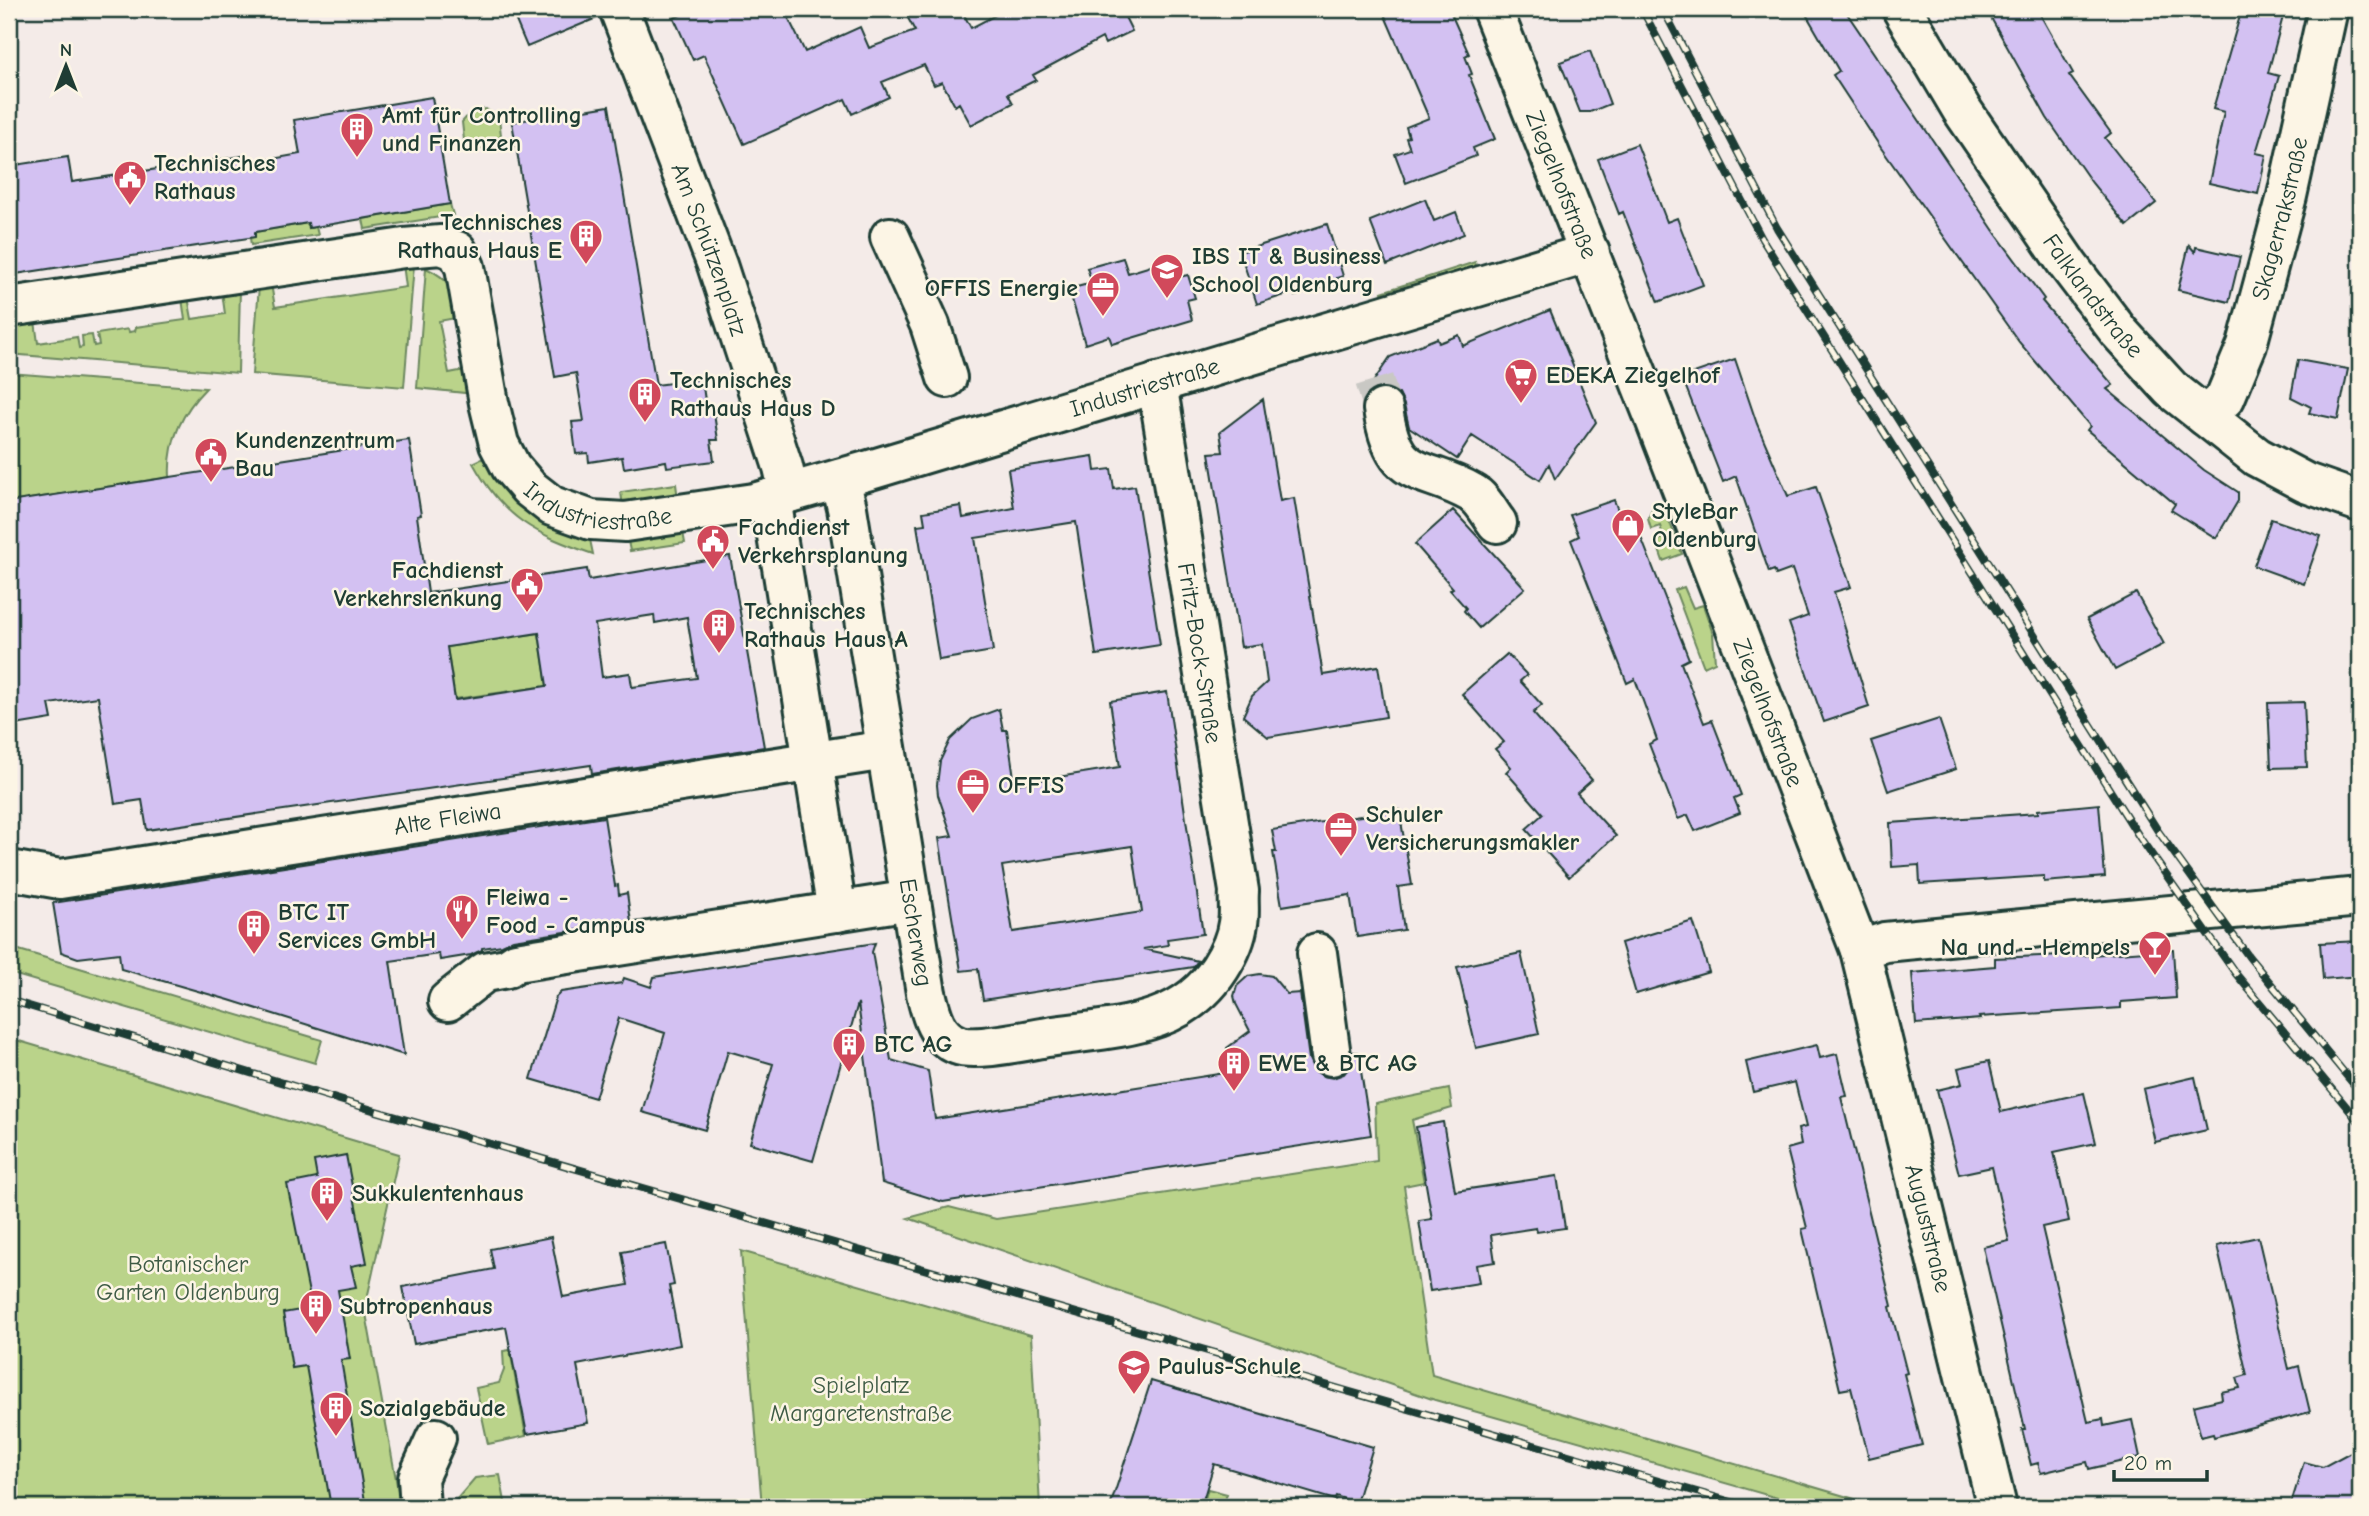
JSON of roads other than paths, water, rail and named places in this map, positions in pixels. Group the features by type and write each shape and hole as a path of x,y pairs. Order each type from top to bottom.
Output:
{"street":[{"name":"Am Schützenplatz","path":"619,9 642,62 717,265 783,467 780,496 813,761 836,912"},
{"name":"Ziegelhofstraße","path":"1492,9 1590,253 1860,950"},
{"name":"Falklandstraße","path":"1902,9 1962,110 2068,265 2119,332 2171,389 2257,457 2306,483 2360,502"},
{"name":"Skagerrakstraße","path":"2205,416 2225,398 2247,345 2287,196 2328,9"},
{"path":"890,237 930,325 947,378"},
{"name":"Industriestraße","path":"9,307 404,248 441,245 457,251 465,267 489,403 499,444 510,467 529,488 552,506 572,514 625,522 780,496 1590,253"},
{"name":"Fritz-Bock-Straße","path":"1157,383 1239,891 1238,922"},
{"path":"1383,409 1396,454 1410,468 1475,494 1497,523"},
{"name":"Escherweg","path":"840,479 847,508 926,993 933,1018 943,1037 960,1046 991,1045 1143,1023 1173,1012 1197,996 1213,979 1234,942 1238,922"},
{"name":"Alte Fleiwa","path":"9,870 60,879 886,750"},
{"path":"1860,950 1885,942 2360,897"},
{"path":"448,1001 485,972 506,968 516,962 911,900"},
{"name":"Auguststraße","path":"1860,950 1997,1507"},
{"path":"1317,953 1331,1056"},
{"path":"419,1507 418,1478 436,1438"}],"tunnel":[{"path":"1374,380 1383,409"}],"railway":[{"path":"1642,9 1762,239 2140,838 2236,974 2360,1123"},
{"path":"1663,9 1777,228 2158,831 2249,957 2360,1092"},
{"path":"9,1000 376,1111 1749,1507"}],"place":[{"name":"Amt für Controlling und Finanzen","path":"357,159"},
{"name":"Technisches Rathaus","path":"130,207"},
{"name":"Technisches Rathaus Haus E","path":"586,266"},
{"name":"IBS IT & Business School Oldenburg","path":"1167,300"},
{"name":"OFFIS Energie","path":"1103,318"},
{"name":"EDEKA Ziegelhof","path":"1521,405"},
{"name":"Technisches Rathaus Haus D","path":"645,424"},
{"name":"Kundenzentrum Bau","path":"211,484"},
{"name":"StyleBar Oldenburg","path":"1628,555"},
{"name":"Fachdienst Verkehrsplanung","path":"713,571"},
{"name":"Fachdienst Verkehrslenkung","path":"527,614"},
{"name":"Technisches Rathaus Haus A","path":"719,655"},
{"name":"OFFIS","path":"973,815"},
{"name":"Schuler Versicherungsmakler","path":"1341,858"},
{"name":"Fleiwa - Food - Campus","path":"462,941"},
{"name":"BTC IT Services GmbH","path":"254,956"},
{"name":"Na und - Hempels","path":"2155,977"},
{"name":"BTC AG","path":"849,1074"},
{"name":"EWE & BTC AG","path":"1234,1093"},
{"name":"Sukkulentenhaus","path":"327,1223"},
{"name":"Subtropenhaus","path":"316,1336"},
{"name":"Paulus-Schule","path":"1134,1396"},
{"name":"Sozialgebäude","path":"336,1438"}],"park label":[{"name":"Botanischer Garten Oldenburg","path":"188,1278"},
{"name":"Spielplatz Margaretenstraße","path":"861,1399"}]}
